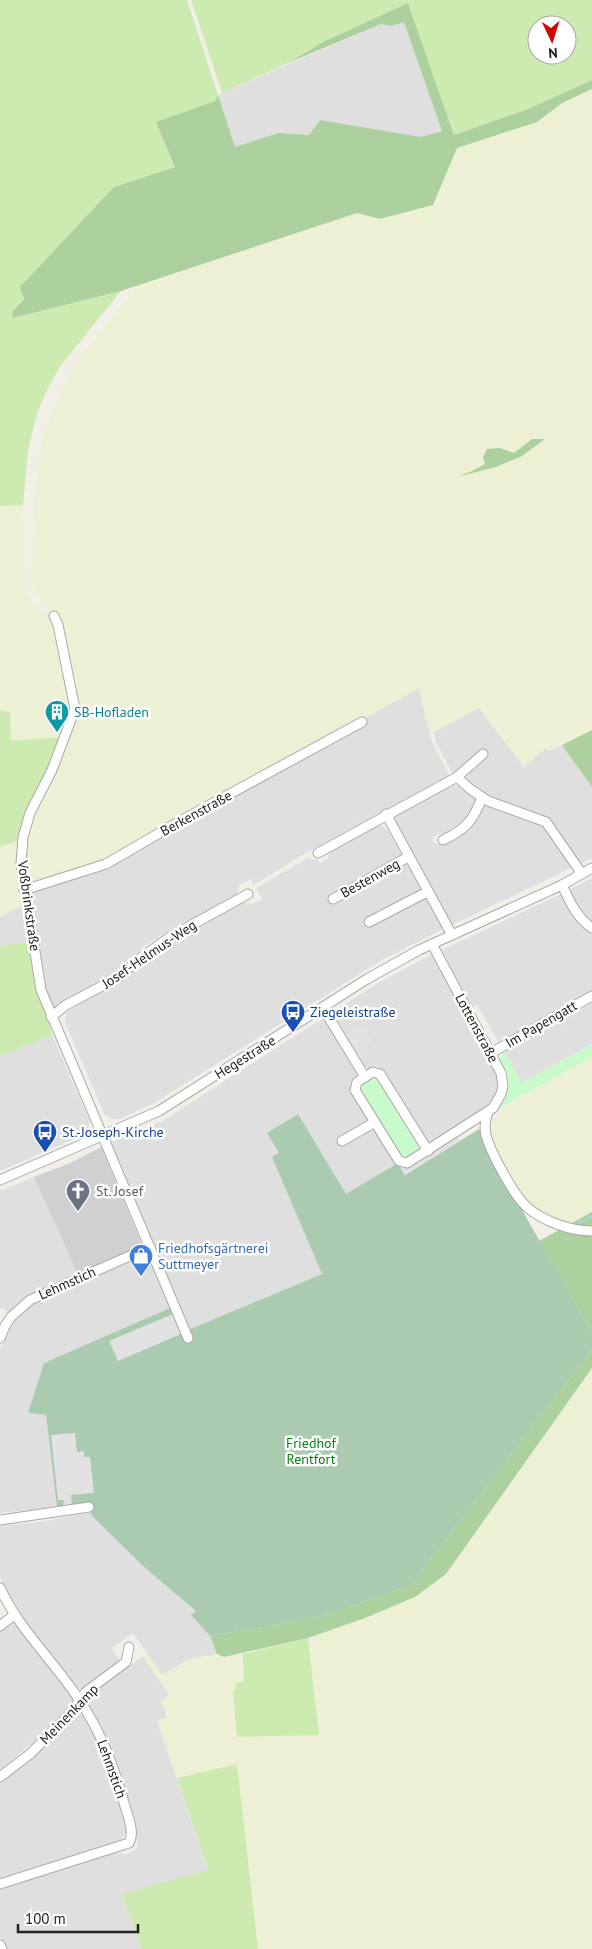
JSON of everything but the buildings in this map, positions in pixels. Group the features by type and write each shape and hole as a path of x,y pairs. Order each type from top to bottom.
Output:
{"street":[{"name":"Voßbrinkstraße","path":"54,616 58,625 74,709 52,770 30,812 23,837 21,863 41,990 102,1136"},
{"name":"Berkenstraße","path":"24,890 106,864 362,722"},
{"path":"318,853 386,814 457,777 483,754"},
{"path":"457,777 485,799 546,822 582,874"},
{"path":"443,840 455,835 467,826 485,799"},
{"name":"Bestenweg","path":"386,814 452,935"},
{"name":"Bestenweg","path":"333,899 408,857"},
{"name":"Hegestraße","path":"0,1180 158,1111 367,980 432,944 562,885 592,868"},
{"path":"562,885 574,910 583,922 592,928"},
{"path":"369,922 427,892"},
{"name":"Josef-Helmus-Weg","path":"51,1017 66,1005 119,977 142,957 170,937 248,894"},
{"name":"Lottenstraße","path":"365,1077 357,1082 355,1090 399,1161 408,1163 488,1112 498,1101 503,1086 501,1073 432,944"},
{"name":"Im Papengatt","path":"491,1053 592,996"},
{"path":"323,1008 365,1077 373,1072 380,1074 428,1151"},
{"name":"Lottenstraße","path":"488,1112 485,1119 486,1136 511,1185 527,1208 541,1217 575,1231 592,1232"},
{"path":"342,1141 375,1122"},
{"path":"102,1136 188,1338"},
{"name":"Lehmstich","path":"0,1338 11,1317 30,1300 150,1247"},
{"path":"0,1520 90,1507"},
{"name":"Lehmstich","path":"0,1588 14,1615 80,1700 100,1736 113,1770 132,1833 129,1843 63,1866 0,1884"},
{"path":"0,1626 14,1615"},
{"name":"Meinenkamp","path":"0,1777 30,1754 74,1710 87,1691 126,1662 129,1647"},
{"path":"0,1945 2,1949"}],"shaded area":[{"path":"404,21 442,131 421,137 320,120 309,135 279,133 235,148 218,95 381,24 391,26"},
{"path":"419,688 432,742 449,775 307,852 254,885 250,879 239,885 237,895 198,918 182,923 142,947 127,966 52,1010 43,982 29,892 149,843 350,731 366,724 363,719"},
{"path":"479,708 524,767 546,748 548,751 562,745 592,787 592,858 580,864 547,818 489,799 466,780 469,774 466,766 452,773 436,742 434,732"},
{"path":"451,784 459,786 462,791 466,789 478,801 468,822 444,836 441,833 432,838 433,842 443,845 464,831 483,802 541,820 573,867 452,925 395,824 395,818 398,813"},
{"path":"375,826 382,826 388,831 443,929 382,960 154,1103 120,1119 112,1119 105,1115 66,1025 65,1018 68,1011 159,956 154,949 242,902 253,904 262,899 256,888 309,857 312,860 316,859 320,863 329,858 329,851"},
{"path":"592,878 592,922 587,920 577,908 569,890"},
{"path":"561,894 581,926 592,934 592,991 499,1043 477,1005 472,1008 442,950"},
{"path":"23,905 32,948 28,944 0,946 0,917"},
{"path":"432,954 497,1077 499,1085 495,1099 489,1105 431,1143 422,1137 400,1096 396,1095 378,1066 370,1069 366,1067 332,1012 377,984"},
{"path":"592,1003 592,1044 521,1083 504,1052"},
{"path":"323,1018 356,1072 356,1078 349,1083 371,1122 337,1141 341,1146 373,1126 398,1163 346,1195 298,1114 267,1133 279,1154 273,1158 322,1274 189,1330 109,1143 164,1120"},
{"path":"362,1025 373,1043 357,1052 347,1034"},
{"path":"52,1035 89,1120 89,1128 81,1136 0,1171 0,1056"},
{"path":"457,1136 460,1141 405,1175 402,1169"},
{"path":"101,1147 142,1245 78,1275 34,1177 68,1164"},
{"path":"34,1177 78,1275 26,1298 11,1312 6,1312 3,1308 0,1309 0,1191"},
{"path":"142,1255 149,1258 170,1308 44,1363 28,1413 46,1415 57,1507 0,1513 0,1350 8,1329 15,1319 30,1305"},
{"path":"173,1314 181,1334 118,1361 109,1341"},
{"path":"75,1433 77,1452 84,1451 84,1457 90,1457 94,1493 71,1495 72,1505 63,1506 64,1500 58,1500 51,1435"},
{"path":"91,1512 92,1516 143,1566 196,1611 191,1615 209,1634 217,1654 186,1661 162,1675 133,1633 112,1648 120,1661 83,1690 77,1688 30,1629 4,1586 0,1577 0,1526 40,1522"},
{"path":"13,1623 16,1624 72,1696 73,1701 71,1706 38,1738 0,1770 0,1631"},
{"path":"143,1656 170,1695 164,1707 167,1718 157,1721 208,1871 122,1894 141,1949 5,1949 0,1936 0,1888 115,1852 126,1854 135,1850 138,1846 130,1804 121,1776 109,1746 86,1701 89,1695"},
{"path":"76,1713 84,1715 99,1743 116,1784 127,1829 126,1833 121,1840 59,1862 0,1879 0,1780"}],"green space":[{"path":"0,0 187,0 218,95 215,101 157,122 175,167 114,187 12,312 14,318 121,291 61,365 48,388 37,413 28,450 23,505 0,506"},
{"path":"191,0 592,0 592,80 528,109 454,135 408,3 323,42 288,63 222,93"},
{"path":"408,3 454,135 528,109 592,80 592,89 562,103 537,122 457,148 433,205 380,219 357,213 121,291 13,318 12,312 24,299 20,287 114,187 175,167 156,122 215,101 218,95 235,147 279,133 309,135 320,120 421,137 442,131 404,22 391,26 381,24 288,63 323,42"},
{"path":"592,89 592,730 548,751 546,748 524,767 479,708 432,733 425,718 419,688 106,862 29,886 25,855 27,837 41,801 61,737 11,741 10,712 0,710 0,506 23,505 25,588 32,602 43,611 50,611 38,598 32,586 33,505 43,434 74,364 137,286 357,213 381,219 433,205 457,148 537,122 562,103"},
{"path":"532,439 545,439 522,456 496,467 457,477 485,464 483,457 487,449 500,448 514,453"},
{"path":"0,710 10,712 11,741 61,737 19,840 0,847"},
{"path":"592,730 592,787 562,745"},
{"path":"19,840 23,905 0,917 0,847"},
{"path":"28,944 31,948 52,1035 0,1056 0,946"},
{"path":"592,1044 592,1057 508,1103 501,1109 500,1106 507,1094 508,1085 508,1076 500,1059 504,1052 522,1083"},
{"path":"592,1057 592,1212 568,1225 533,1208 525,1200 506,1170 491,1137 491,1122 508,1103"},
{"path":"376,1077 379,1078 419,1144 417,1151 406,1157 400,1155 361,1090 362,1083"},
{"name":"Friedhof Rentfort","path":"298,1114 346,1194 398,1163 405,1175 479,1129 526,1217 592,1333 592,1349 411,1585 321,1617 210,1636 191,1615 196,1611 143,1566 92,1516 88,1503 57,1507 46,1415 28,1413 44,1363 170,1308 181,1333 322,1274 272,1157 279,1153 267,1133"},
{"path":"592,1212 592,1333 539,1241"},
{"path":"592,1349 592,1368 446,1574 415,1597 365,1618 308,1638 224,1657 217,1654 210,1636 321,1617 411,1585"},
{"path":"592,1368 592,1949 258,1949 237,1764 177,1778 157,1721 167,1718 164,1707 160,1702 169,1695 143,1656 147,1653 162,1675 194,1658 217,1654 224,1657 243,1654 244,1683 234,1690 319,1735 308,1638 365,1618 415,1597 446,1574"},
{"path":"308,1638 319,1735 237,1737 233,1690 236,1690 236,1683 244,1682 243,1654"},
{"path":"237,1764 258,1949 141,1949 122,1894 208,1870 177,1778"}],"waterway":[{"path":"578,1224 592,1216"}],"place":[{"name":"SB-Hofladen","path":"57,733"},
{"name":"Ziegeleistraße","path":"293,1033"},
{"name":"St.-Joseph-Kirche","path":"45,1153"},
{"name":"St. Josef","path":"78,1212"},
{"name":"Friedhofsgärtnerei Suttmeyer","path":"141,1277"}]}
